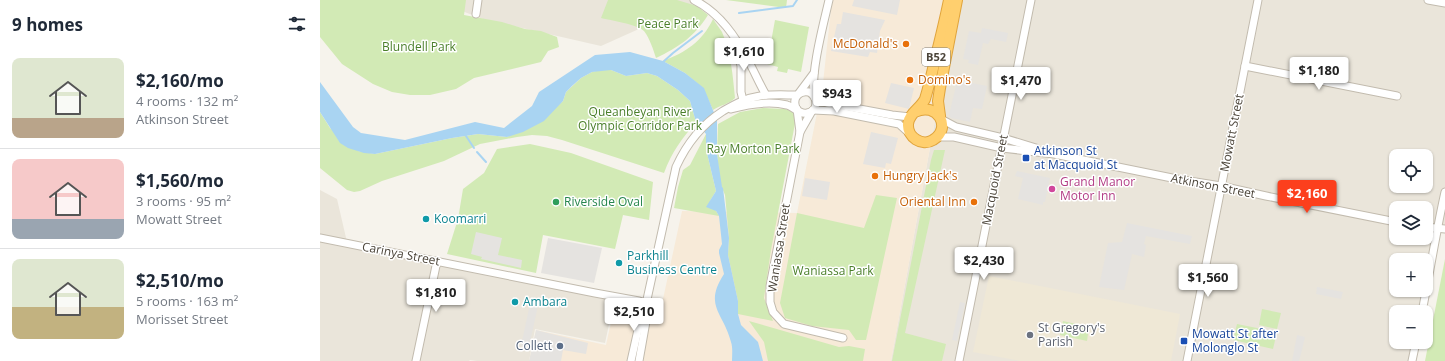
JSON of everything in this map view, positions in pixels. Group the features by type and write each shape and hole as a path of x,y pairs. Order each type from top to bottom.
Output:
{"highway":[{"name":"B52","path":"913,114 924,101 929,86 949,0"},
{"name":"B52","path":"937,137 942,128 938,101 957,0"},
{"path":"937,137 929,142 918,141 908,129 913,114 920,109 926,108 932,110 940,118"}],"street":[{"path":"476,14 478,0"},
{"path":"694,0 717,16 725,24 746,57 766,95"},
{"path":"812,111 816,104 813,89 814,72 829,0"},
{"name":"Macquoid Street","path":"959,361 1031,0"},
{"name":"Mowatt Street","path":"1186,361 1258,0"},
{"path":"1428,0 1445,3"},
{"path":"734,38 740,61 740,88 743,100"},
{"path":"1245,66 1397,96"},
{"path":"796,109 794,102 814,72"},
{"path":"631,361 642,312 646,304 676,167 682,153 699,130 713,118 743,100 766,95 798,95 804,92 807,92 815,98 826,102 892,115 913,114"},
{"path":"743,100 760,104"},
{"path":"724,111 738,107 760,104 781,104 805,114 812,111 834,111 899,124 911,134"},
{"name":"Waniassa Street","path":"796,109 800,132"},
{"name":"Waniassa Street","path":"812,111 800,132 770,286 770,302 773,312 784,324 843,338"},
{"name":"Atkinson Street","path":"940,118 956,127 1003,138 1054,154"},
{"name":"Atkinson Street","path":"937,137 954,137 1002,148 1054,154 1389,221"},
{"path":"1423,305 1445,192"},
{"path":"1433,228 1445,229"},
{"name":"Carinya Street","path":"320,238 639,301 646,304"},
{"path":"416,361 437,261"},
{"path":"639,361 647,316 646,304"},
{"path":"1412,361 1415,349"}],"shaded area":[{"path":"433,0 699,0 699,2 601,46 483,19"},
{"path":"832,0 957,0 891,361 529,361 536,330 606,345 615,304 660,313 682,211 797,213 823,83"},
{"path":"854,0 900,0 897,15 852,6"},
{"path":"957,0 1445,0 1445,228 1440,227 1433,262 1433,253 1389,253 1389,297 1426,297 1424,305 1389,305 1389,349 1416,349 1413,361 891,361"},
{"path":"843,12 885,20 880,31 877,53 870,52 868,57 831,51 837,24 841,24"},
{"path":"982,28 1008,33 1006,42 991,39 988,44 983,43 978,65 968,63 969,60 963,59 969,31 981,33"},
{"path":"961,81 987,86 982,109 973,108 970,122 951,118 949,115 956,86 960,86"},
{"path":"891,83 914,88 909,109 885,103"},
{"path":"871,132 898,138 891,164 886,163 885,168 863,164"},
{"path":"1017,171 1050,178 1043,205 1018,199 1023,178 1015,176"},
{"path":"805,178 830,182 827,200 802,196"},
{"path":"320,190 337,199 347,242 614,301 605,343 535,329 529,361 320,361"},
{"path":"1127,223 1192,236 1190,244 1146,236 1144,244 1146,245 1144,257 1132,254 1124,290 1099,287 1108,243 1122,242"},
{"path":"476,232 502,238 498,255 522,260 521,268 481,259 482,257 471,254"},
{"path":"548,238 602,248 594,283 541,273"},
{"path":"989,276 1180,314 1171,361 1020,361 973,352"},
{"path":"1317,287 1343,292 1341,299 1316,294"},
{"path":"531,299 539,301 529,347 521,346"},
{"path":"960,302 965,303 957,341 952,340"},
{"name":"Collett","path":"536,330 588,343 586,354 563,350 561,361 529,361"},
{"path":"1297,335 1305,337 1299,361 1292,361"}],"green space":[{"name":"Blundell Park","path":"320,0 466,0 464,15 502,22 525,29 541,31 557,37 559,47 548,51 541,62 474,78 456,89 430,95 410,95 392,92 373,84 342,64 320,37"},
{"name":"Peace Park","path":"608,0 677,0 697,6 708,15 703,23 685,41 656,58 648,37 644,31 624,23 601,18"},
{"path":"726,0 787,0 786,8"},
{"path":"713,19 722,32 728,48 735,98 713,110 703,88 685,73 663,61 686,50 698,40 709,27"},
{"path":"775,20 809,27 801,72 788,69 787,73 777,71 778,67 767,64"},
{"name":"Queanbeyan River Olympic Corridor Park","path":"611,70 626,76 647,73 657,76 678,90 690,101 696,122 674,152 664,173 562,140 547,136 532,135 480,144 444,161 382,181 360,191 354,192 347,190 320,168 320,112 330,128 358,151 375,154 478,134 507,137 556,107 563,101 566,92 581,78 592,72"},
{"name":"Ray Morton Park","path":"763,108 785,109 797,113 771,250 764,298 773,321 738,314 738,301 728,255 729,238 725,195 720,183 717,154 718,124 740,112"},
{"path":"706,134 706,149 716,191 710,201 719,216 674,208 683,170 690,165"},
{"name":"Riverside Oval","path":"530,144 571,153 653,182 649,220 623,215 615,249 543,235 536,273 447,254 458,219 463,189 484,173 497,149"},
{"path":"934,150 945,150 905,333 946,344 942,361 892,361 931,160"},
{"name":"Waniassa Park","path":"876,195 897,198 866,340 856,340 849,330 812,326 785,318 780,303 797,213 864,228"},
{"path":"1445,259 1445,361 1425,361 1427,349 1433,349 1433,320"},
{"path":"1262,309 1281,313 1277,329 1259,325"},
{"path":"749,321 839,347 849,346 865,349 863,361 768,361 764,342"},
{"path":"1063,321 1089,327 1087,341 1060,335"},
{"path":"1237,324 1277,332 1273,349 1233,340"}],"water":[{"path":"630,52 663,61 685,73 704,88 717,120 717,154 729,238 728,255 738,301 738,314 741,325 758,342 763,361 732,361 731,342 715,302 715,294 724,274 719,253 722,244 719,216 716,211 706,207 716,191 706,149 706,134 696,122 690,101 678,90 657,76 647,73 626,76 611,70 592,72 581,78 566,92 563,101 544,121 523,132 507,137 478,134 375,154 364,153 348,148 340,143 320,112 320,82 353,127 361,133 405,140 475,122 504,128 532,106 539,92 595,55"}],"waterway":[{"path":"739,13 793,6 797,0"},
{"path":"663,62 702,31"},
{"path":"466,136 474,148"},
{"path":"477,152 486,162"}],"place":[{"name":"McDonald's","path":"906,44"},
{"name":"Domino's","path":"910,80"},
{"name":"Atkinson St at Macquoid St","path":"1026,158"},
{"name":"Hungry Jack's","path":"875,176"},
{"name":"Grand Manor Motor Inn","path":"1052,189"},
{"name":"Riverside Oval","path":"556,202"},
{"name":"Oriental Inn","path":"974,202"},
{"name":"Koomarri","path":"426,219"},
{"name":"Parkhill Business Centre","path":"619,263"},
{"name":"Ambara","path":"515,302"},
{"name":"St Gregory's Parish","path":"1030,335"},
{"name":"Mowatt St after Molonglo St","path":"1184,341"},
{"name":"Collett","path":"560,346"}]}
